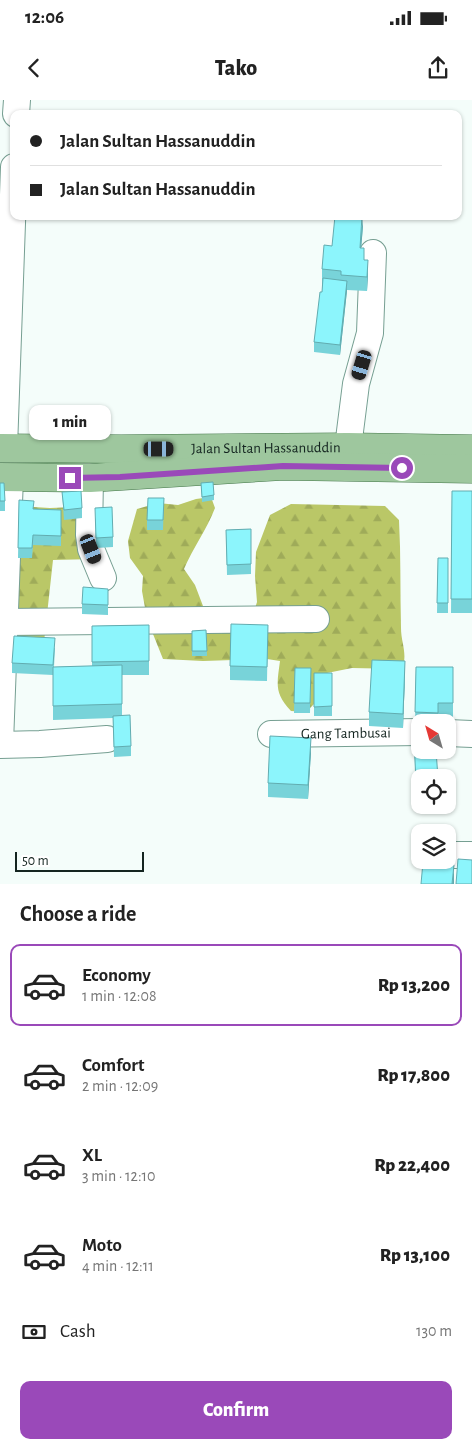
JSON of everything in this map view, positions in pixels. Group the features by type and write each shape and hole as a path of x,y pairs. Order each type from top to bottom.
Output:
{"main road":[{"name":"Jalan Sultan Hassanuddin","path":"2,448 348,447 472,449"},
{"path":"120,477 121,449"},
{"name":"Jalan Sultan Hassanuddin","path":"5,477 120,477 283,466 472,469"}],"street":[{"path":"2,448 12,220"},
{"path":"348,447 356,384 370,333 373,252"},
{"path":"5,477 6,622 0,744 40,744 107,739"},
{"path":"90,478 89,535 91,549 103,578"},
{"path":"6,622 316,619"},
{"name":"Gang Tambusai","path":"271,734 411,732"},
{"path":"456,733 472,734"},
{"path":"456,854 472,855"}],"green space":[{"path":"211,497 215,508 184,569 195,585 203,606 207,611 253,615 257,602 256,552 270,515 291,504 385,506 399,520 401,633 404,653 402,669 352,668 322,674 318,700 306,712 291,711 282,699 278,688 280,661 267,659 203,661 163,659 147,619 142,591 143,576 130,558 128,541 137,509 158,503 178,505 196,499"},
{"path":"0,505 50,508 99,506 96,559 53,560 44,642 0,640"}],"building":[{"path":"335,220 362,220 360,248 364,248 364,260 368,260 367,277 341,275 341,271 322,269 324,245 332,246"},
{"path":"323,278 347,281 340,345 314,342"},
{"path":"213,482 214,495 202,497 201,483"},
{"path":"0,483 4,483 5,501 0,501"},
{"path":"81,491 82,508 64,510 62,492"},
{"path":"452,491 472,491 472,599 451,599"},
{"path":"148,498 164,498 163,520 147,520"},
{"path":"19,500 34,501 33,509 61,510 61,536 33,535 32,548 18,548"},
{"path":"112,507 113,537 96,538 95,508"},
{"path":"251,529 251,564 227,565 226,530"},
{"path":"438,558 448,558 448,603 437,603"},
{"path":"83,587 108,589 108,605 82,604"},
{"path":"231,624 268,625 267,667 230,666"},
{"path":"149,625 149,661 92,662 92,626"},
{"path":"206,630 207,651 192,651 192,631"},
{"path":"14,636 55,638 53,665 12,663"},
{"path":"372,660 405,661 403,714 369,712"},
{"path":"122,665 122,704 53,706 53,667"},
{"path":"416,667 453,667 453,703 438,703 438,713 415,712"},
{"path":"295,668 311,668 310,703 294,703"},
{"path":"314,673 332,673 332,706 314,707"},
{"path":"130,715 131,746 114,747 113,716"},
{"path":"270,736 311,738 308,785 268,783"},
{"path":"415,759 437,759 437,769 415,769"},
{"path":"458,859 472,860 472,884 456,884"},
{"path":"422,869 454,869 452,884 421,884"}],"route":[{"path":"70,478 120,477 283,466 402,468"}]}
